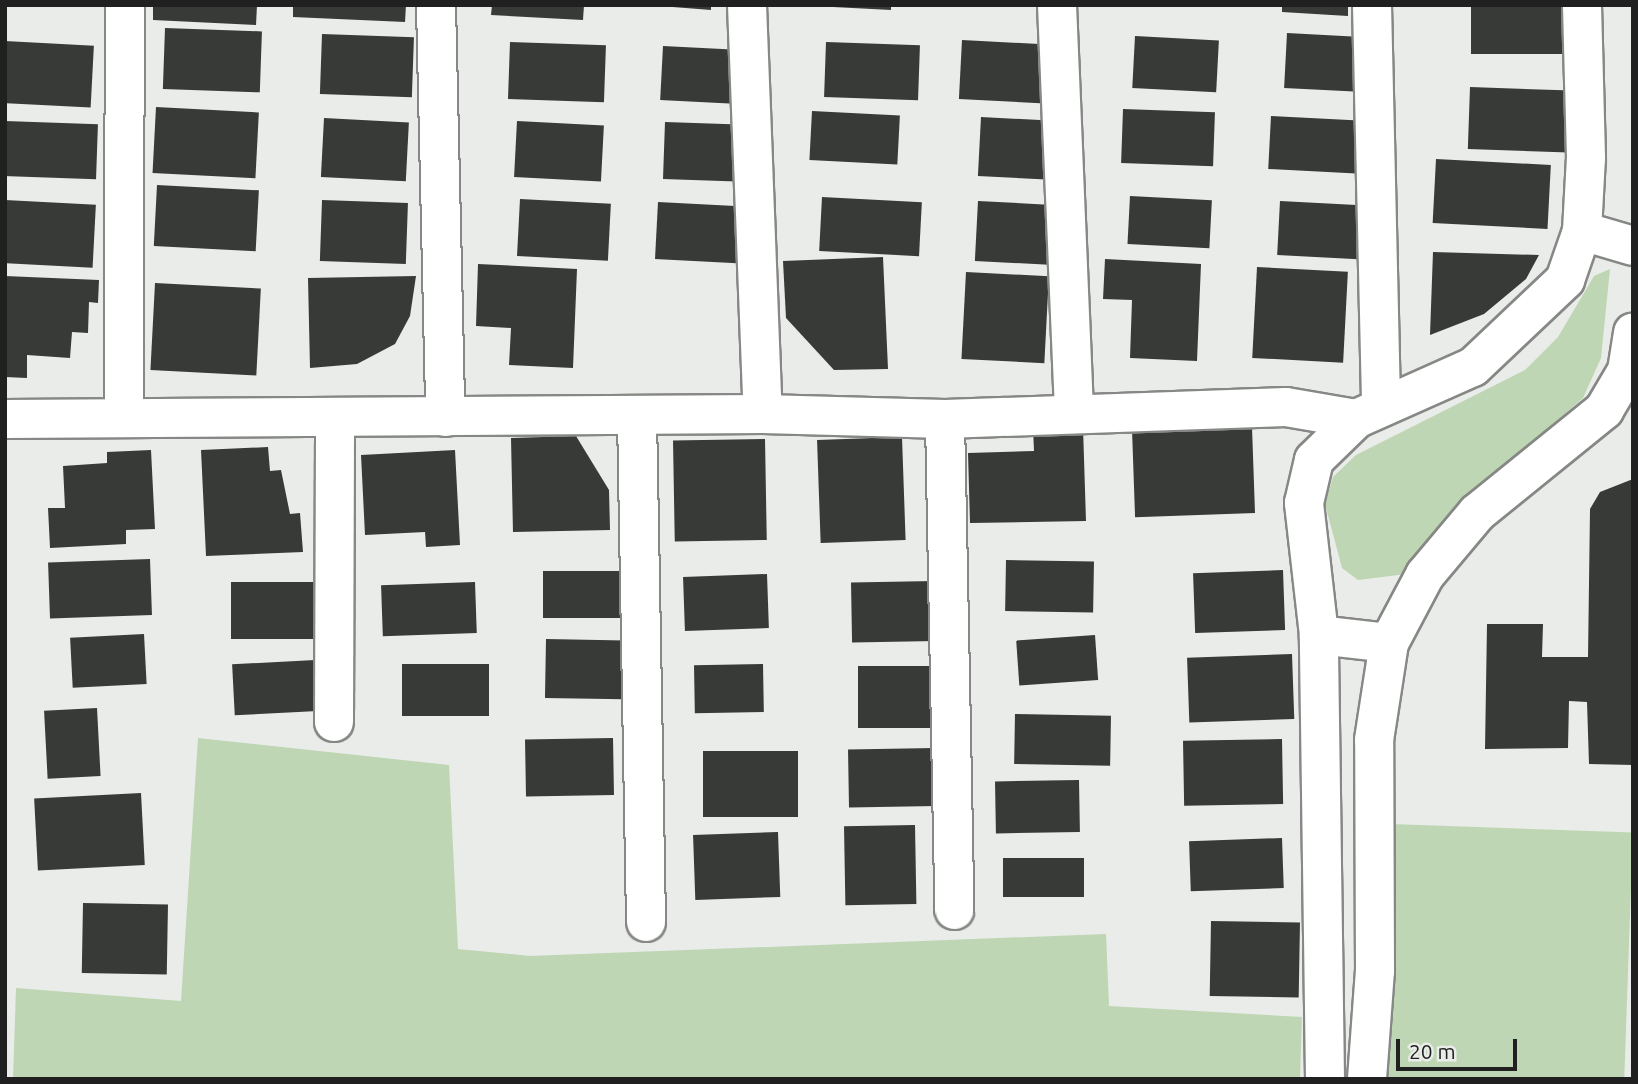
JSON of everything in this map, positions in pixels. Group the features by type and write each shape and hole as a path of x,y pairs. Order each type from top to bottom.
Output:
{"street":[{"path":"124,418 125,5"},
{"path":"436,5 446,417"},
{"path":"747,5 763,414"},
{"path":"1057,5 1074,410"},
{"path":"1369,414 1373,5"},
{"path":"1325,1079 1320,635 1304,503 1314,460 1369,414 1473,367 1534,316 1565,280 1582,230 1582,5"},
{"path":"1582,230 1633,246"},
{"path":"1367,1079 1375,971 1374,740 1389,643 1425,575 1477,513 1604,410 1630,371 1633,332"},
{"path":"5,418 335,419 763,414 945,419 1074,410 1286,407 1369,414"},
{"path":"637,415 646,922"},
{"path":"334,722 335,419"},
{"path":"945,419 954,910"},
{"path":"1320,635 1389,643"}],"green space":[{"path":"1610,269 1601,358 1583,398 1463,502 1406,574 1358,580 1342,568 1325,504 1333,477 1356,455 1525,370 1558,337 1594,276"},
{"path":"198,738 449,765 458,949 530,956 1106,934 1109,1006 1302,1017 1300,1079 13,1079 16,988 181,1001"},
{"path":"1390,824 1633,832 1624,1079 1381,1079"}],"building":[{"path":"153,5 257,5 256,25 153,20"},
{"path":"293,5 406,5 405,22 293,17"},
{"path":"492,5 584,5 583,20 491,15"},
{"path":"647,5 711,5 711,10"},
{"path":"891,5 891,10 833,7"},
{"path":"1282,5 1348,5 1348,16 1282,12"},
{"path":"1471,5 1567,5 1567,54 1471,54"},
{"path":"165,28 262,31 260,92 163,89"},
{"path":"1287,33 1357,37 1354,92 1284,88"},
{"path":"322,34 414,37 412,97 320,94"},
{"path":"1135,36 1219,40 1216,92 1132,88"},
{"path":"962,40 1053,45 1050,104 959,99"},
{"path":"5,41 94,46 91,108 5,103"},
{"path":"510,42 606,45 604,102 508,99"},
{"path":"826,42 920,45 918,100 824,97"},
{"path":"663,46 737,50 734,104 660,100"},
{"path":"1470,87 1571,91 1569,152 1468,149"},
{"path":"156,107 259,112 255,178 153,173"},
{"path":"1123,109 1215,112 1213,166 1121,163"},
{"path":"812,111 900,116 897,165 809,160"},
{"path":"1271,116 1359,121 1356,174 1268,169"},
{"path":"981,117 1054,121 1051,180 978,176"},
{"path":"324,118 409,122 406,181 321,177"},
{"path":"5,121 98,124 96,179 5,176"},
{"path":"517,121 604,126 601,181 514,177"},
{"path":"665,122 739,125 737,182 663,179"},
{"path":"1436,159 1551,165 1547,229 1433,223"},
{"path":"157,185 259,190 256,251 154,246"},
{"path":"1130,196 1212,200 1209,248 1127,244"},
{"path":"822,197 922,202 919,256 819,251"},
{"path":"520,199 611,204 608,261 517,256"},
{"path":"5,200 96,205 93,268 5,263"},
{"path":"322,200 408,203 406,264 320,261"},
{"path":"978,201 1057,205 1054,265 975,261"},
{"path":"1280,201 1366,206 1363,259 1277,255"},
{"path":"658,202 740,206 737,263 655,259"},
{"path":"1433,252 1539,255 1526,279 1484,314 1430,335"},
{"path":"883,257 888,369 834,370 786,318 783,261"},
{"path":"1105,259 1201,264 1197,361 1130,358 1132,300 1103,299"},
{"path":"478,264 577,269 573,368 509,365 511,328 476,326"},
{"path":"1257,267 1348,272 1343,363 1252,358"},
{"path":"966,272 1049,276 1044,363 961,359"},
{"path":"5,276 99,280 98,303 89,302 88,333 72,332 70,358 27,355 27,378 5,377"},
{"path":"416,276 410,316 395,344 357,364 310,368 308,278"},
{"path":"155,283 261,289 256,375 150,370"},
{"path":"1083,427 1086,521 970,523 968,453 1034,451 1033,429"},
{"path":"1252,427 1255,513 1135,517 1132,431"},
{"path":"576,436 609,490 610,530 513,532 511,438"},
{"path":"902,437 906,540 821,543 817,440"},
{"path":"765,439 767,540 675,542 673,441"},
{"path":"268,447 270,471 281,470 290,514 300,513 303,552 206,556 201,450"},
{"path":"151,450 155,529 126,530 126,544 50,548 48,508 65,508 63,466 107,463 107,452"},
{"path":"455,450 460,545 426,547 425,532 365,535 361,455"},
{"path":"1633,479 1633,765 1589,764 1587,702 1569,701 1568,748 1485,749 1487,624 1543,624 1542,657 1588,657 1590,509 1600,492"},
{"path":"150,559 152,615 50,619 48,563"},
{"path":"1006,560 1094,562 1093,613 1005,611"},
{"path":"1283,570 1285,630 1195,633 1193,573"},
{"path":"543,571 631,571 631,618 543,618"},
{"path":"767,574 769,628 685,631 683,577"},
{"path":"935,581 936,641 852,642 851,582"},
{"path":"231,582 317,582 317,639 231,639"},
{"path":"475,582 477,633 383,636 381,585"},
{"path":"144,634 147,684 73,688 70,638"},
{"path":"1095,635 1098,680 1019,685 1016,641"},
{"path":"546,639 625,640 624,699 545,698"},
{"path":"1292,654 1294,719 1189,723 1187,658"},
{"path":"315,660 318,711 235,715 232,664"},
{"path":"402,664 489,664 489,716 402,716"},
{"path":"763,664 764,712 695,713 694,665"},
{"path":"858,666 937,666 937,728 858,728"},
{"path":"97,708 101,776 48,779 44,711"},
{"path":"1015,714 1111,716 1110,766 1014,764"},
{"path":"613,738 614,795 526,797 525,740"},
{"path":"1282,739 1283,804 1184,806 1183,741"},
{"path":"935,748 936,806 849,808 848,750"},
{"path":"703,751 798,751 798,817 703,817"},
{"path":"1079,780 1080,832 996,833 995,781"},
{"path":"141,793 145,865 38,871 34,799"},
{"path":"915,825 916,904 845,905 844,826"},
{"path":"778,832 780,897 695,900 693,835"},
{"path":"1282,838 1284,888 1191,891 1189,841"},
{"path":"1003,858 1084,858 1084,897 1003,897"},
{"path":"83,903 168,904 167,974 82,973"},
{"path":"1211,921 1300,923 1299,998 1210,996"}]}
